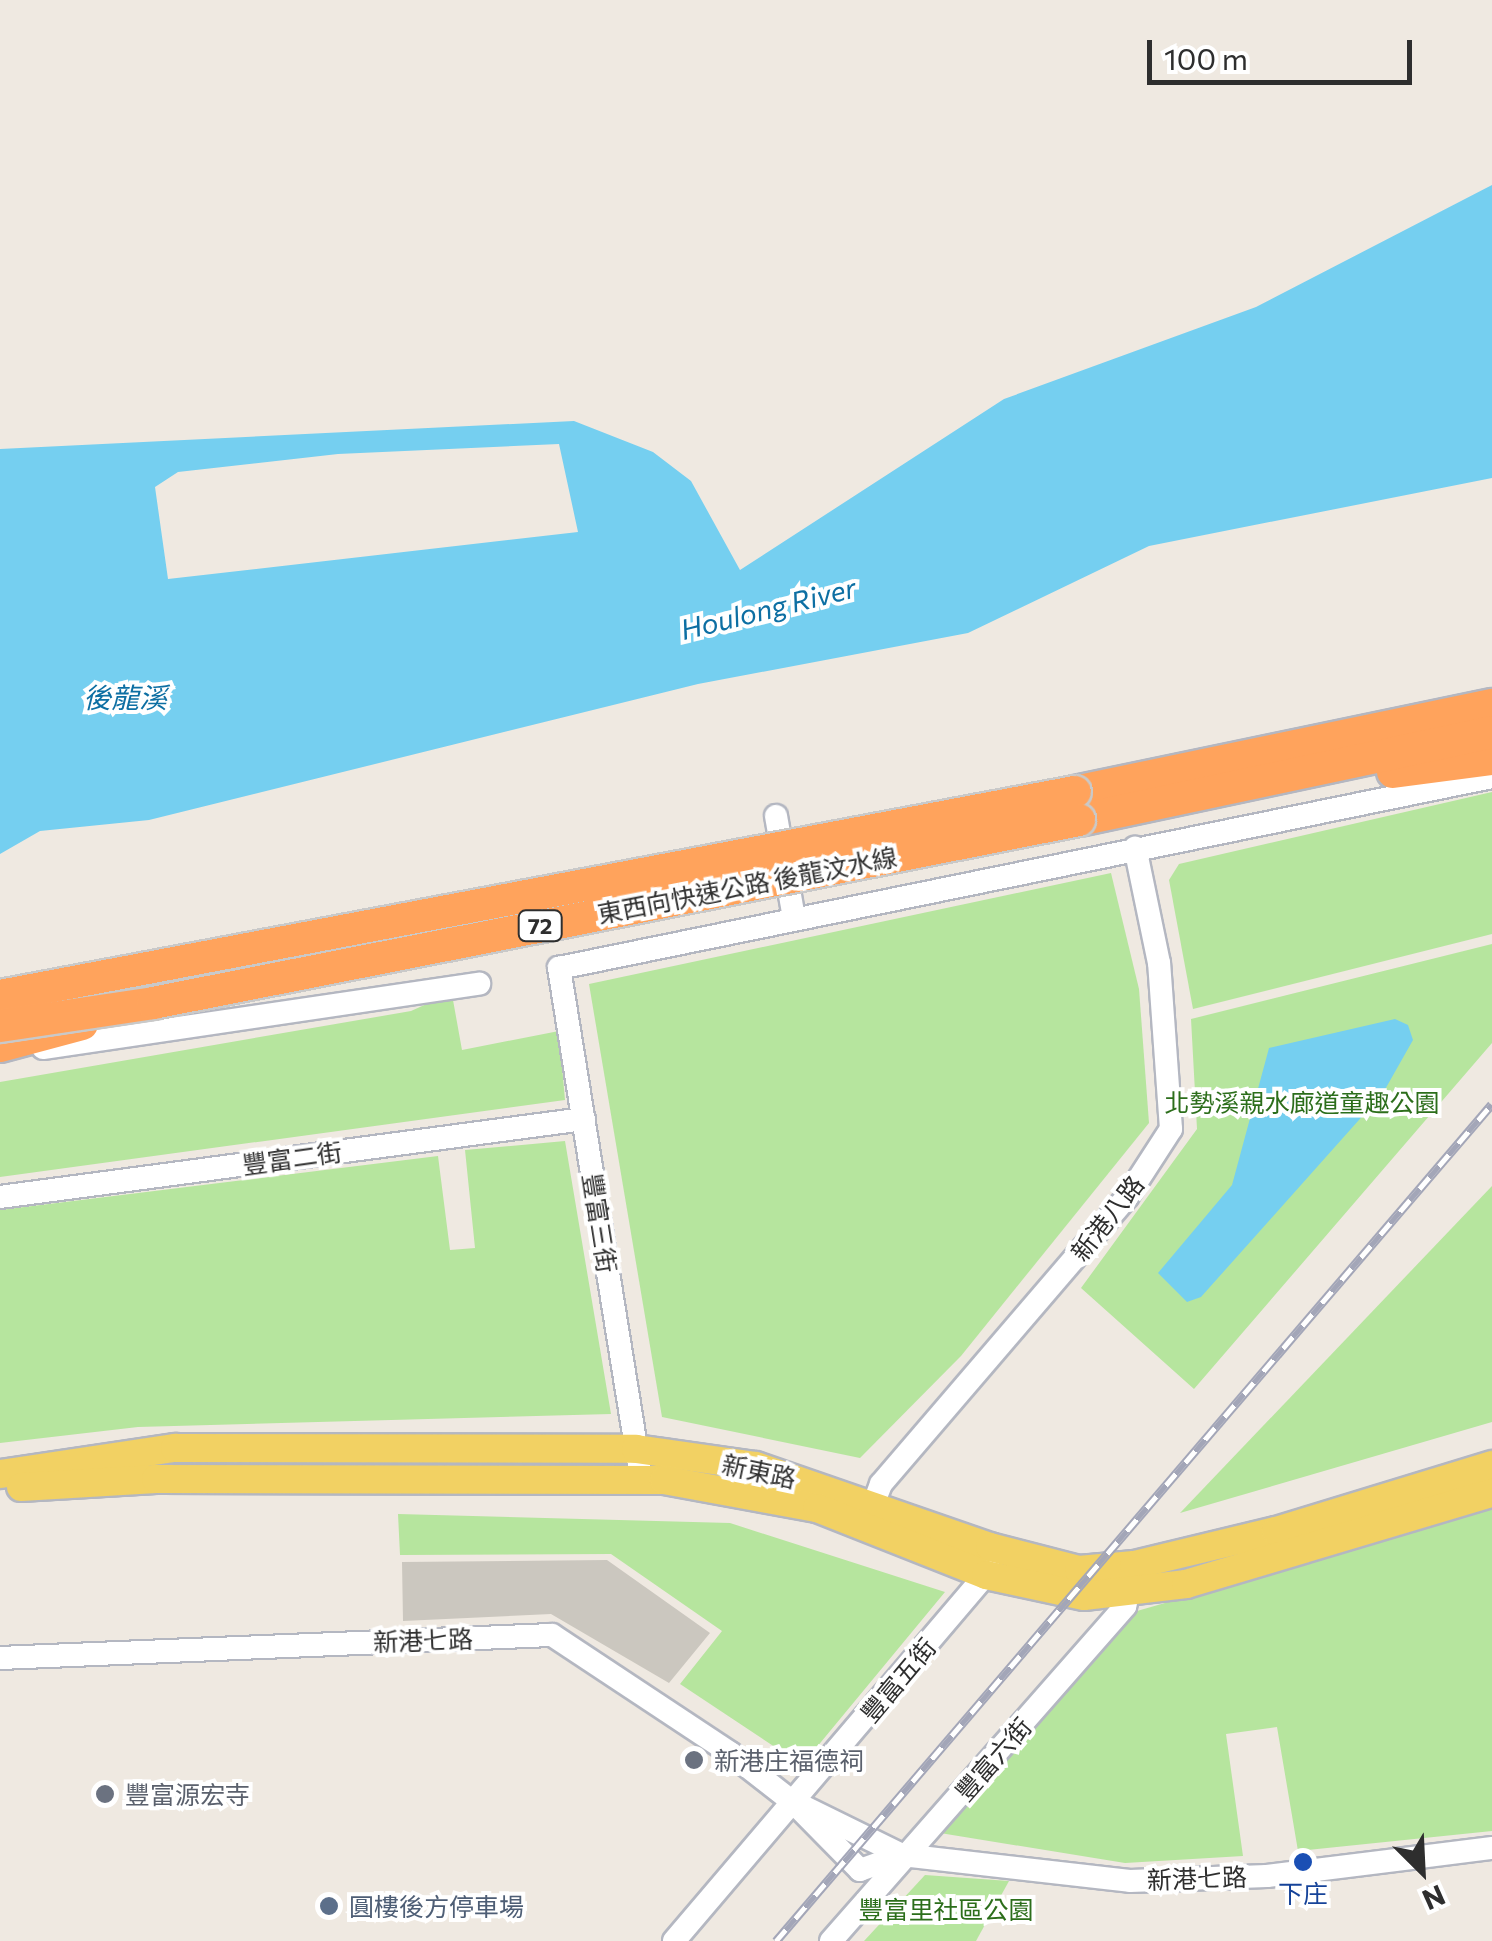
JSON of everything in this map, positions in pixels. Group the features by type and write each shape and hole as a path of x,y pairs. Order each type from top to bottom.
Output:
{"highway":[{"name":"東西向快速公路 後龍汶水線","path":"0,1026 154,1003 1076,806 1492,705"},
{"name":"東西向快速公路 後龍汶水線","path":"0,996 1076,806 1140,806 1492,732"},
{"path":"1140,806 1492,759"},
{"path":"0,982 114,976"},
{"path":"0,1046 154,1003"}],"main road":[{"name":"新東路","path":"0,1474 175,1448 636,1449 756,1466 1084,1596 1130,1594 1186,1584 1492,1493"},
{"name":"新東路","path":"988,1561 1079,1570 1134,1565 1276,1531 1492,1466"},
{"name":"新東路","path":"0,1488 156,1480 641,1478 870,1514"}],"street":[{"path":"776,816 794,918 1134,846 1492,777"},
{"name":"新港八路","path":"870,1514 881,1484 1127,1198 1172,1130 1159,963 1134,846"},
{"name":"豐富三街","path":"641,1478 560,968 794,918"},
{"path":"0,1054 478,984"},
{"name":"豐富二街","path":"0,1197 584,1119"},
{"name":"豐富五街","path":"674,1941 794,1803 988,1561"},
{"path":"1130,1594 1134,1565"},
{"name":"豐富六街","path":"831,1941 902,1855 925,1837 1130,1594"},
{"name":"新港七路","path":"0,1658 552,1635 610,1668 794,1803 860,1870 902,1855"},
{"name":"新港七路","path":"794,1803 902,1855 1130,1881 1267,1876 1492,1848"}],"green space":[{"path":"1492,792 1492,934 1193,1009 1169,880 1179,864"},
{"path":"1111,873 1139,989 1149,1123 961,1356 860,1458 662,1417 589,984"},
{"name":"北勢溪親水廊道童趣公園","path":"1492,944 1492,1043 1194,1389 1081,1288 1197,1129 1191,1019"},
{"path":"440,998 453,1000 462,1050 559,1031 565,1100 0,1177 0,1082 411,1011"},
{"path":"565,1141 611,1414 138,1427 0,1443 0,1210 438,1156 450,1250 475,1248 465,1150"},
{"path":"1492,1186 1492,1422 1180,1513"},
{"path":"1492,1509 1492,1831 1298,1851 1277,1727 1226,1734 1243,1856 1125,1863 940,1833 1137,1611"},
{"path":"398,1514 730,1523 945,1592 802,1765 680,1684 722,1631 611,1554 400,1555"},
{"name":"豐富里社區公園","path":"925,1875 1009,1881 976,1941 864,1941"}],"water":[{"name":"後龍溪","path":"1492,185 1492,478 1149,546 968,633 698,684 149,820 40,831 0,854 0,449 574,421 653,452 691,481 740,570 1004,399 1256,307","holes":["559,444 578,532 168,579 155,487 178,472 338,454"]},
{"path":"1395,1019 1408,1025 1413,1040 1383,1093 1201,1297 1187,1302 1158,1273 1232,1185 1269,1048"}],"building":[{"path":"607,1560 710,1633 669,1683 551,1614 403,1621 402,1562"}],"railway":[{"path":"776,1941 1492,1104"}],"place":[{"name":"新港庄福德祠","path":"694,1760"},
{"name":"豐富源宏寺","path":"105,1794"},
{"name":"下庄","path":"1303,1862"},
{"name":"圓樓後方停車場","path":"329,1906"}],"water label":[{"name":"Houlong River","path":"768,608"}]}
